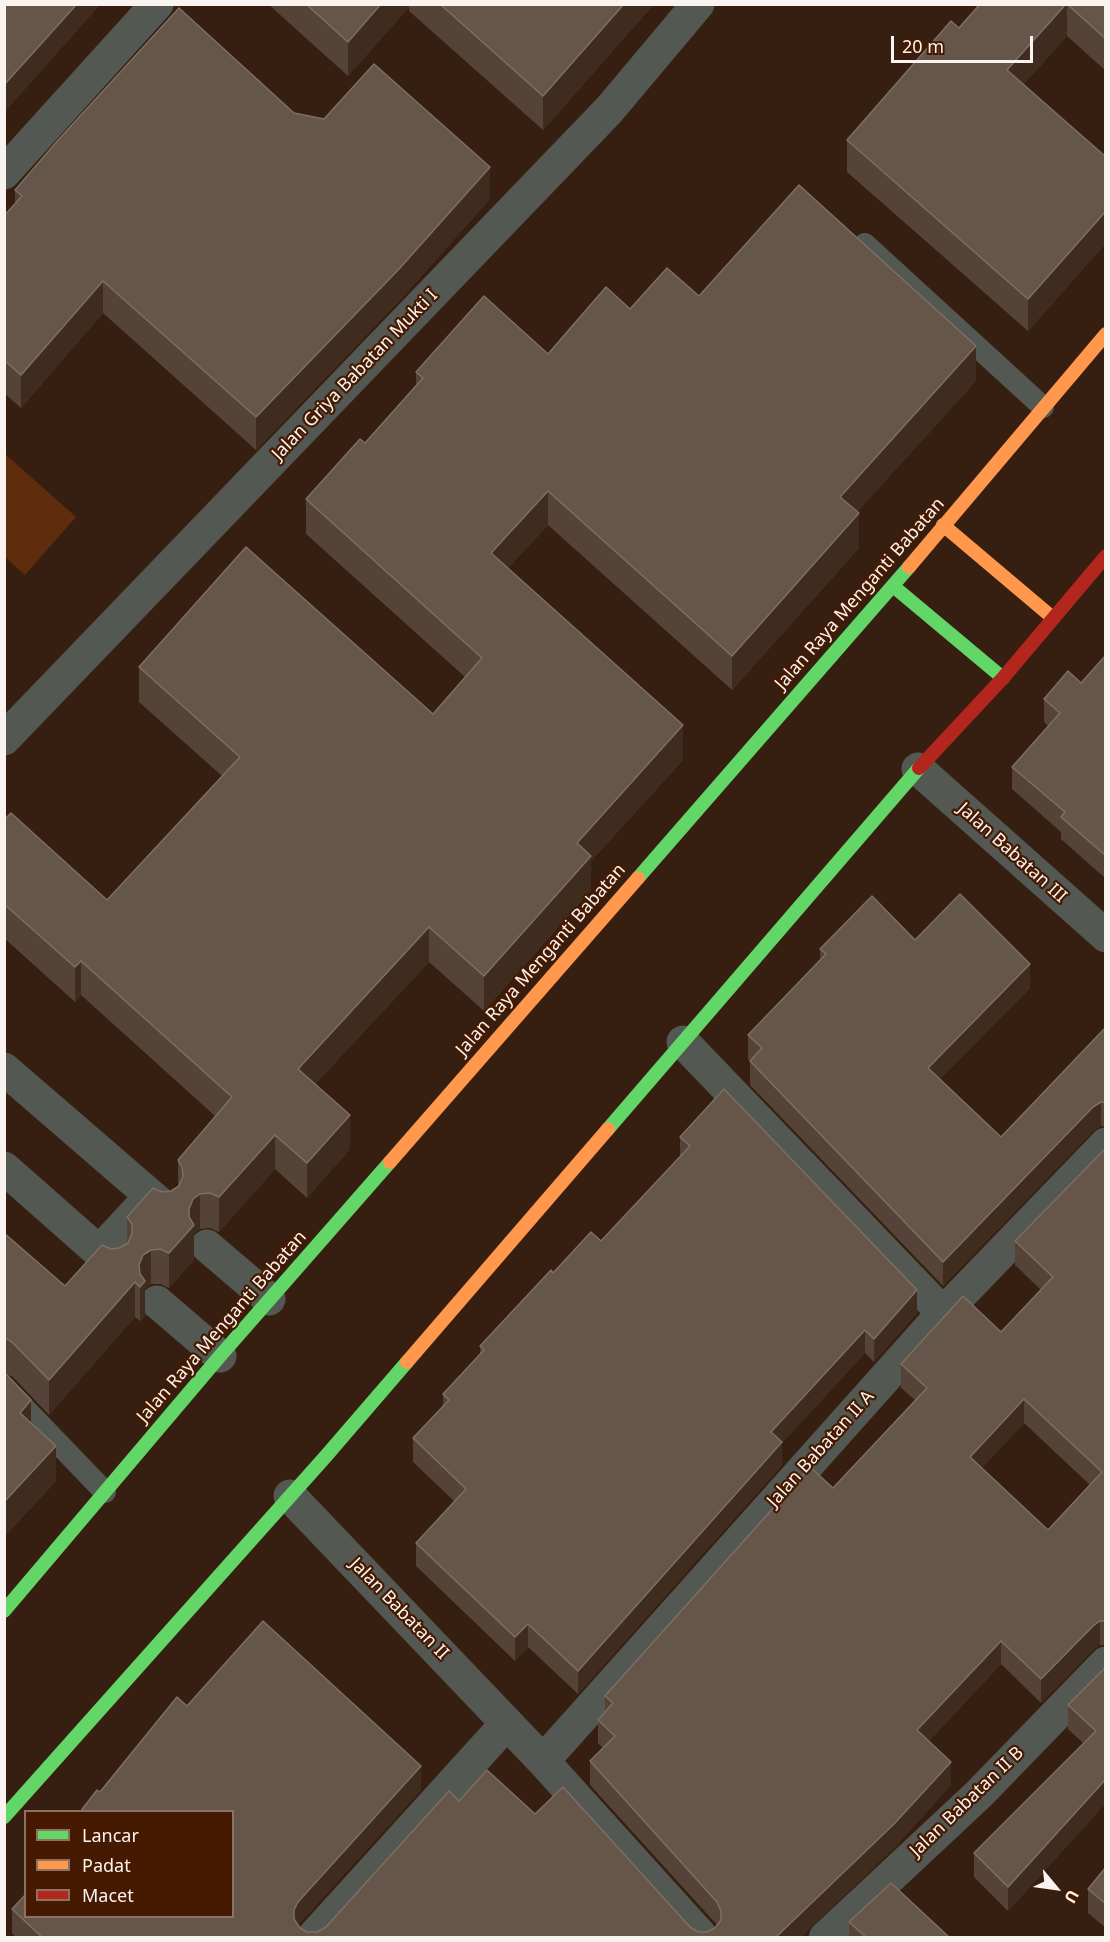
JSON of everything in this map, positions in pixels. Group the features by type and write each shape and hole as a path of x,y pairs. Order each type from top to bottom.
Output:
{"main road":[{"name":"Jalan Raya Menganti Babatan","path":"4,1611 269,1299 893,586 1106,334"},
{"path":"943,525 1053,618"},
{"path":"4,1817 290,1496 918,769 1003,678 1106,556"},
{"path":"893,586 1003,678"}],"street":[{"path":"4,173 157,4"},
{"name":"Jalan Griya Babatan Mukti I","path":"4,739 609,110 698,4"},
{"name":"Jalan Babatan III","path":"918,769 1106,936"},
{"path":"683,1042 943,1313"},
{"path":"4,1069 158,1202 107,1258 4,1168"},
{"name":"Jalan Babatan II A","path":"543,1761 943,1313 1106,1144"},
{"path":"207,1246 269,1299"},
{"path":"157,1302 220,1356"},
{"name":"Jalan Babatan II","path":"290,1496 543,1761 703,1938"},
{"name":"Jalan Babatan II B","path":"825,1938 979,1794 1106,1664"},
{"path":"312,1938 507,1723"}],"lane":[{"path":"865,244 1043,407"},
{"path":"4,1387 105,1492"}],"shaded area":[{"path":"5,454 76,517 25,575 5,557"}],"building":[{"path":"4,4 77,4 4,85"},
{"path":"306,4 381,4 348,42"},
{"path":"440,4 624,4 543,96"},
{"path":"980,4 1066,4 1007,70 1106,157 1106,211 1028,299 847,140 951,21 959,28"},
{"path":"1067,4 1106,4 1106,39"},
{"path":"179,8 294,113 324,119 374,64 490,167 400,268 256,417 103,281 21,375 4,360 4,216 22,196 15,190"},
{"path":"799,185 976,346 840,497 859,513 732,656 548,491 491,553 683,725 577,843 591,856 484,976 429,927 298,1069 350,1115 307,1163 275,1135 219,1197 210,1193 200,1194 193,1199 189,1217 194,1225 169,1253 160,1249 151,1250 143,1255 139,1265 140,1274 145,1281 140,1287 135,1282 49,1380 13,1343 4,1339 4,1233 65,1286 102,1245 111,1249 128,1243 132,1234 132,1224 127,1217 153,1188 162,1192 171,1191 179,1186 183,1176 178,1160 232,1097 81,961 75,967 4,904 4,820 11,813 107,900 240,757 139,667 246,547 433,714 482,658 306,499 360,439 365,443 423,378 416,372 484,296 548,354 606,287 630,309 667,268 699,296"},
{"path":"1106,655 1105,855 1061,817 1065,812 1012,767 1060,713 1044,699 1068,671 1081,683"},
{"path":"960,894 1030,964 928,1068 1001,1137 1106,1027 1106,1102 1093,1107 943,1262 750,1061 762,1048 748,1035 826,954 820,949 872,896 915,940"},
{"path":"724,1089 917,1290 874,1339 865,1330 771,1432 782,1442 578,1671 528,1624 515,1637 416,1543 466,1489 413,1438 449,1400 443,1394 484,1350 480,1346 551,1270 553,1273 591,1232 601,1241 690,1146 680,1137"},
{"path":"1106,1148 1106,1621 1100,1621 1093,1626 1041,1679 1001,1641 917,1730 951,1762 894,1824 775,1938 43,1938 12,1909 24,1896 24,1918 234,1918 234,1810 82,1810 97,1790 100,1792 177,1697 187,1706 263,1621 421,1766 298,1902 294,1910 294,1919 300,1928 307,1932 317,1932 326,1927 449,1791 459,1801 487,1770 535,1814 563,1787 690,1927 698,1932 707,1932 715,1928 721,1920 721,1911 717,1902 590,1761 615,1736 598,1720 613,1703 605,1696 810,1467 833,1488 927,1388 901,1364 963,1296 1001,1332 1053,1277 1015,1241","holes":["1024,1399 1102,1472 1048,1530 970,1457"]},
{"path":"4,1372 31,1400 20,1413 56,1446 4,1502"},
{"path":"1106,1667 1106,1780 1008,1887 974,1853 1096,1731 1068,1705"},
{"path":"1106,1867 1106,1904 1088,1889"},
{"path":"891,1883 950,1938 867,1938 849,1922"}],"traffic: fast":[{"path":"638,878 909,567"},
{"path":"893,586 1003,678"},
{"path":"608,1129 919,768"},
{"path":"4,1611 220,1356 390,1162"},
{"path":"4,1817 407,1362"}],"traffic: slow":[{"path":"909,567 1106,334"},
{"path":"943,525 1053,618"},
{"path":"390,1162 638,878"},
{"path":"407,1362 608,1129"}],"traffic: jam":[{"path":"919,768 1003,678 1106,556"}]}
